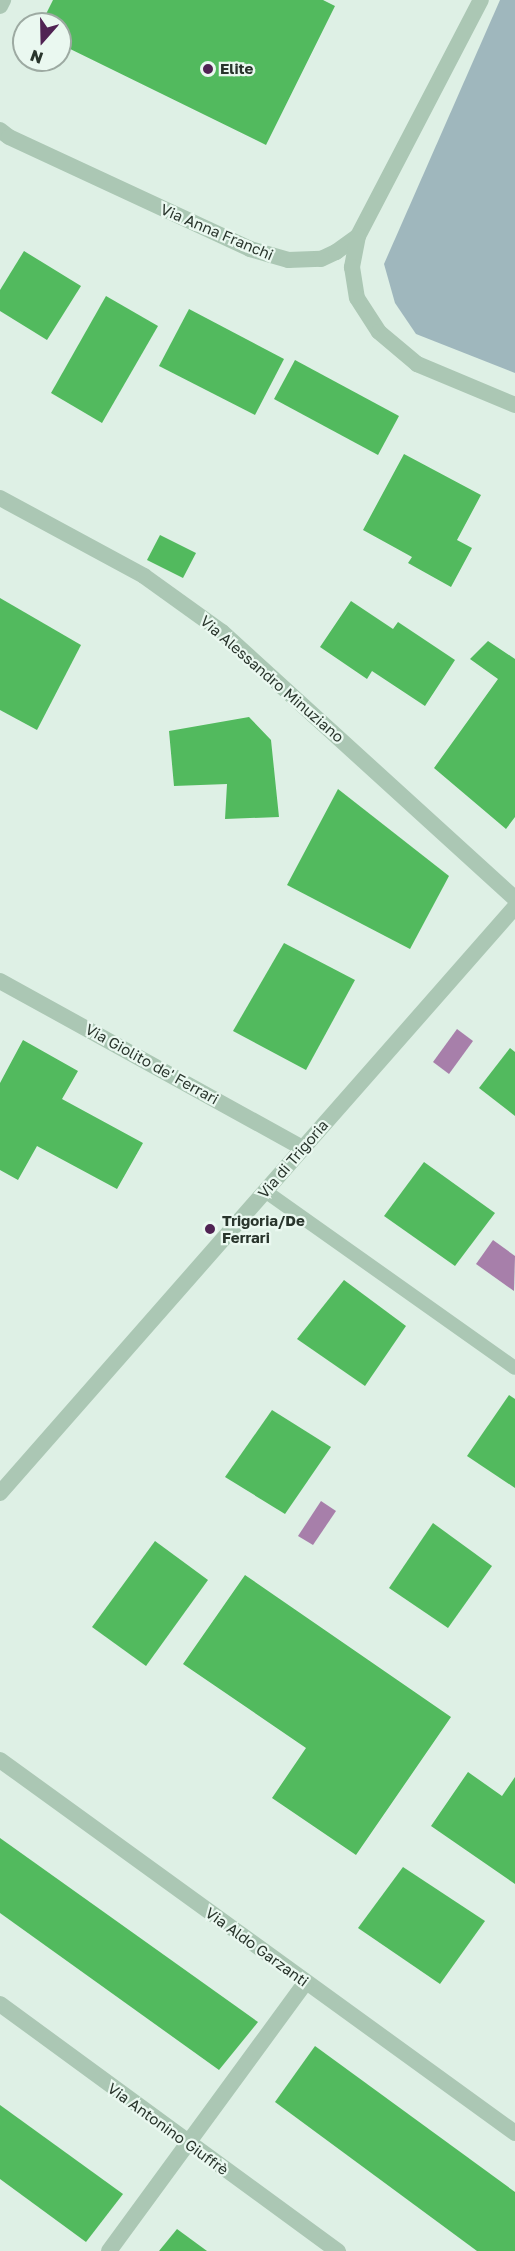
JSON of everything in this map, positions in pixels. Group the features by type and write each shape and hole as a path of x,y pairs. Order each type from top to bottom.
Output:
{"street":[{"path":"0,6 3,0"},
{"name":"Via Anna Franchi","path":"0,130 9,137 240,245 274,258 306,261 321,259 336,252 358,236 481,0"},
{"path":"358,236 352,267 357,298 366,315 380,332 417,364 515,405"},
{"name":"Via Alessandro Minuziano","path":"0,498 144,576 222,632 515,899"},
{"name":"Via di Trigoria","path":"2,1489 515,907"},
{"name":"Via Giolito de' Ferrari","path":"0,981 303,1148"},
{"name":"Via Aldo Garzanti","path":"0,1760 515,2133"},
{"path":"109,2251 306,1982"},
{"name":"Via Antonino Giuffrè","path":"0,2004 188,2144 338,2251"}],"lane":[{"path":"265,1191 515,1368"}],"shaded area":[{"path":"500,0 515,0 515,373 416,334 395,303 384,264"},
{"path":"457,1029 473,1041 449,1074 433,1062"},
{"path":"493,1240 515,1256 514,1291 476,1264"},
{"path":"321,1501 336,1511 313,1545 298,1536"}],"building":[{"name":"Elite","path":"53,0 323,0 335,6 266,145 72,50 72,12 47,12"},
{"path":"24,251 81,286 47,340 0,311 0,290"},
{"path":"106,296 158,326 102,423 51,393"},
{"path":"189,309 284,359 255,415 159,366"},
{"path":"295,360 399,416 378,455 274,399"},
{"path":"404,454 481,495 457,540 472,548 451,587 408,563 412,557 363,530"},
{"path":"160,535 196,553 183,578 147,560"},
{"path":"0,598 81,645 37,730 0,710"},
{"path":"351,601 393,629 398,622 455,660 425,706 372,671 367,679 320,647"},
{"path":"488,641 515,659 515,817 506,829 434,768 498,679 470,659"},
{"path":"249,717 271,740 279,817 225,819 227,784 174,786 169,731"},
{"path":"338,789 449,876 410,949 287,885"},
{"path":"284,943 355,980 306,1070 233,1031"},
{"path":"23,1040 78,1071 62,1099 143,1143 117,1189 37,1146 18,1180 0,1170 0,1083"},
{"path":"510,1048 515,1052 515,1116 479,1088"},
{"path":"424,1162 495,1213 455,1266 384,1216"},
{"path":"344,1280 406,1326 365,1386 297,1339"},
{"path":"509,1395 515,1399 515,1488 467,1456"},
{"path":"272,1410 331,1447 285,1514 225,1477"},
{"path":"433,1523 492,1566 448,1628 389,1588"},
{"path":"155,1541 208,1580 146,1666 92,1627"},
{"path":"245,1575 451,1717 356,1855 272,1798 306,1748 183,1664"},
{"path":"468,1772 502,1796 515,1777 515,1884 431,1826"},
{"path":"0,1838 258,2022 219,2070 0,1913"},
{"path":"403,1867 485,1921 440,1984 358,1928"},
{"path":"315,2046 515,2192 515,2251 477,2251 275,2102"},
{"path":"0,2105 123,2194 86,2242 0,2179"},
{"path":"177,2229 207,2251 159,2251"}],"place":[{"name":"Elite","path":"208,69"},
{"name":"Trigoria/De Ferrari","path":"210,1229"}]}
